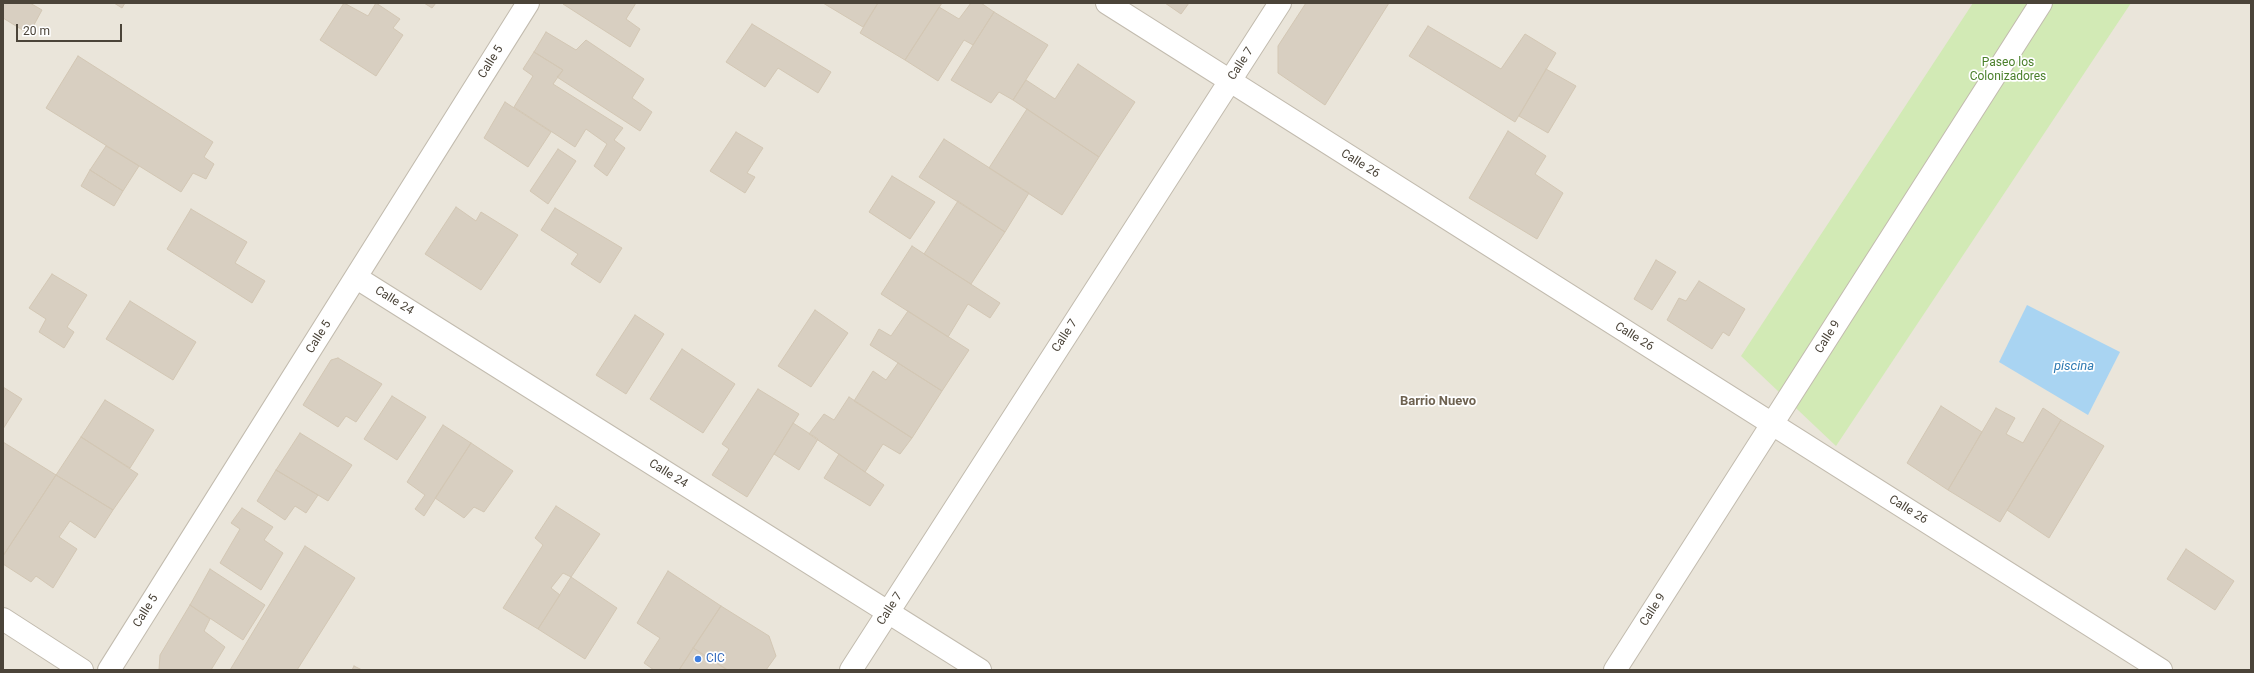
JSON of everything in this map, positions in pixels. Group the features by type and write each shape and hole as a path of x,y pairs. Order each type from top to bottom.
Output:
{"street":[{"name":"Calle 5","path":"109,670 357,278 528,3"},
{"name":"Calle 26","path":"1107,3 2161,670"},
{"name":"Calle 7","path":"850,670 1280,3"},
{"name":"Calle 9","path":"1614,670 1773,425 2041,3"},
{"name":"Calle 24","path":"357,278 980,670"},
{"path":"3,619 82,670"}],"shaded area":[{"path":"3,3 2251,3 2251,670 3,670"}],"green space":[{"name":"Paseo los Colonizadores","path":"1973,3 2131,3 1836,446 1741,356"}],"water":[{"name":"piscina","path":"2027,305 2120,352 2088,415 1999,362"}],"building":[{"path":"3,3 30,3 42,10 29,34 3,18"},
{"path":"114,3 125,3 122,8"},
{"path":"344,3 368,16 376,3 400,19 393,28 403,35 376,76 320,40"},
{"path":"424,3 436,3 432,8"},
{"path":"636,3 626,19 640,29 630,47 563,4"},
{"path":"823,3 878,3 863,27"},
{"path":"878,3 942,3 905,60 860,33"},
{"path":"971,3 981,3 994,12 973,45 964,40 938,81 905,60 939,7 959,19"},
{"path":"1165,3 1189,3 1181,14"},
{"path":"1306,3 1389,3 1325,105 1278,73 1278,46"},
{"path":"994,12 1048,45 1013,100 999,92 991,103 951,80"},
{"path":"752,24 831,72 818,93 778,68 765,87 726,62"},
{"path":"1428,26 1501,69 1525,34 1556,53 1515,122 1409,56"},
{"path":"546,32 576,50 586,40 644,79 632,98 652,112 640,131 557,77 563,70 534,52"},
{"path":"534,52 563,70 553,84 623,128 614,140 625,148 607,176 594,166 607,144 586,129 575,147 514,107 533,76 523,69"},
{"path":"78,56 213,142 204,157 214,164 206,179 193,173 181,192 46,108"},
{"path":"1078,64 1135,102 1099,157 1013,100 1026,80 1055,99"},
{"path":"1546,69 1576,86 1548,133 1519,116"},
{"path":"505,102 551,132 528,167 484,138"},
{"path":"1027,109 1099,157 1062,215 989,168"},
{"path":"1508,131 1546,156 1535,174 1563,193 1537,239 1469,198"},
{"path":"736,132 763,148 747,173 755,177 745,193 710,171"},
{"path":"944,139 1029,193 1005,232 919,177"},
{"path":"106,146 139,166 123,191 90,170"},
{"path":"558,149 576,161 548,204 530,191"},
{"path":"90,170 123,191 114,206 81,186"},
{"path":"892,176 935,202 910,239 869,212"},
{"path":"958,201 1005,232 971,284 924,254"},
{"path":"456,207 476,221 481,212 518,235 481,290 425,254"},
{"path":"555,208 622,248 600,283 571,264 578,254 541,230"},
{"path":"191,209 247,242 235,263 265,281 252,303 167,249"},
{"path":"912,246 1000,303 990,318 968,304 948,337 881,294"},
{"path":"1656,260 1676,272 1652,310 1634,299"},
{"path":"52,274 87,295 67,327 74,332 64,348 39,332 46,319 29,308"},
{"path":"1699,281 1745,309 1729,336 1723,332 1712,349 1667,320 1679,298 1686,301"},
{"path":"130,301 196,342 173,380 106,339"},
{"path":"815,310 848,333 811,387 778,366"},
{"path":"908,311 969,350 942,391 870,345 879,329 891,336"},
{"path":"635,315 664,334 626,394 596,375"},
{"path":"682,349 735,384 703,433 650,399"},
{"path":"338,358 382,384 356,422 346,416 338,427 303,405 331,360"},
{"path":"898,363 942,391 912,438 854,401 873,371 886,380"},
{"path":"3,387 22,399 3,429"},
{"path":"758,389 799,414 747,497 712,475 729,449 722,444"},
{"path":"392,396 426,417 397,460 364,439"},
{"path":"849,397 912,438 900,454 883,444 865,472 809,434 824,414 834,420"},
{"path":"105,400 154,430 130,468 81,437"},
{"path":"1941,406 1982,432 1948,490 1907,463"},
{"path":"1996,408 2015,418 2006,434 2023,443 2043,408 2061,420 2000,522 1948,490"},
{"path":"2061,420 2104,446 2049,538 2007,510"},
{"path":"793,423 818,439 799,470 774,454"},
{"path":"443,425 471,443 424,516 415,509 425,495 407,482"},
{"path":"300,433 352,465 328,501 276,470"},
{"path":"81,437 138,474 113,510 56,475"},
{"path":"3,442 56,475 3,556"},
{"path":"471,443 513,471 484,512 474,507 464,518 435,498"},
{"path":"839,454 884,485 870,506 824,478"},
{"path":"276,470 318,495 306,513 295,506 285,520 257,501"},
{"path":"56,475 113,510 95,538 70,521 59,537 77,549 53,588 36,576 31,582 3,564 3,556"},
{"path":"556,506 600,534 571,577 563,573 551,588 560,595 538,629 503,608 543,545 535,538"},
{"path":"242,508 273,527 264,540 283,553 261,590 220,563 240,529 231,523"},
{"path":"305,546 355,578 297,670 230,670"},
{"path":"2186,549 2234,581 2215,610 2167,579"},
{"path":"210,569 265,605 243,640 190,605"},
{"path":"668,571 721,606 679,670 654,670 644,663 660,638 637,623"},
{"path":"571,577 617,608 585,659 538,629"},
{"path":"190,605 210,619 204,631 225,647 211,670 159,670 160,655"},
{"path":"721,606 769,636 776,656 766,670 728,670 693,648"},
{"name":"CIC","path":"693,648 727,670 679,670"},
{"path":"354,666 362,670 352,670"}],"place":[{"name":"CIC","path":"698,659"}],"district":[{"name":"Barrio Nuevo","path":"1438,402"}]}
